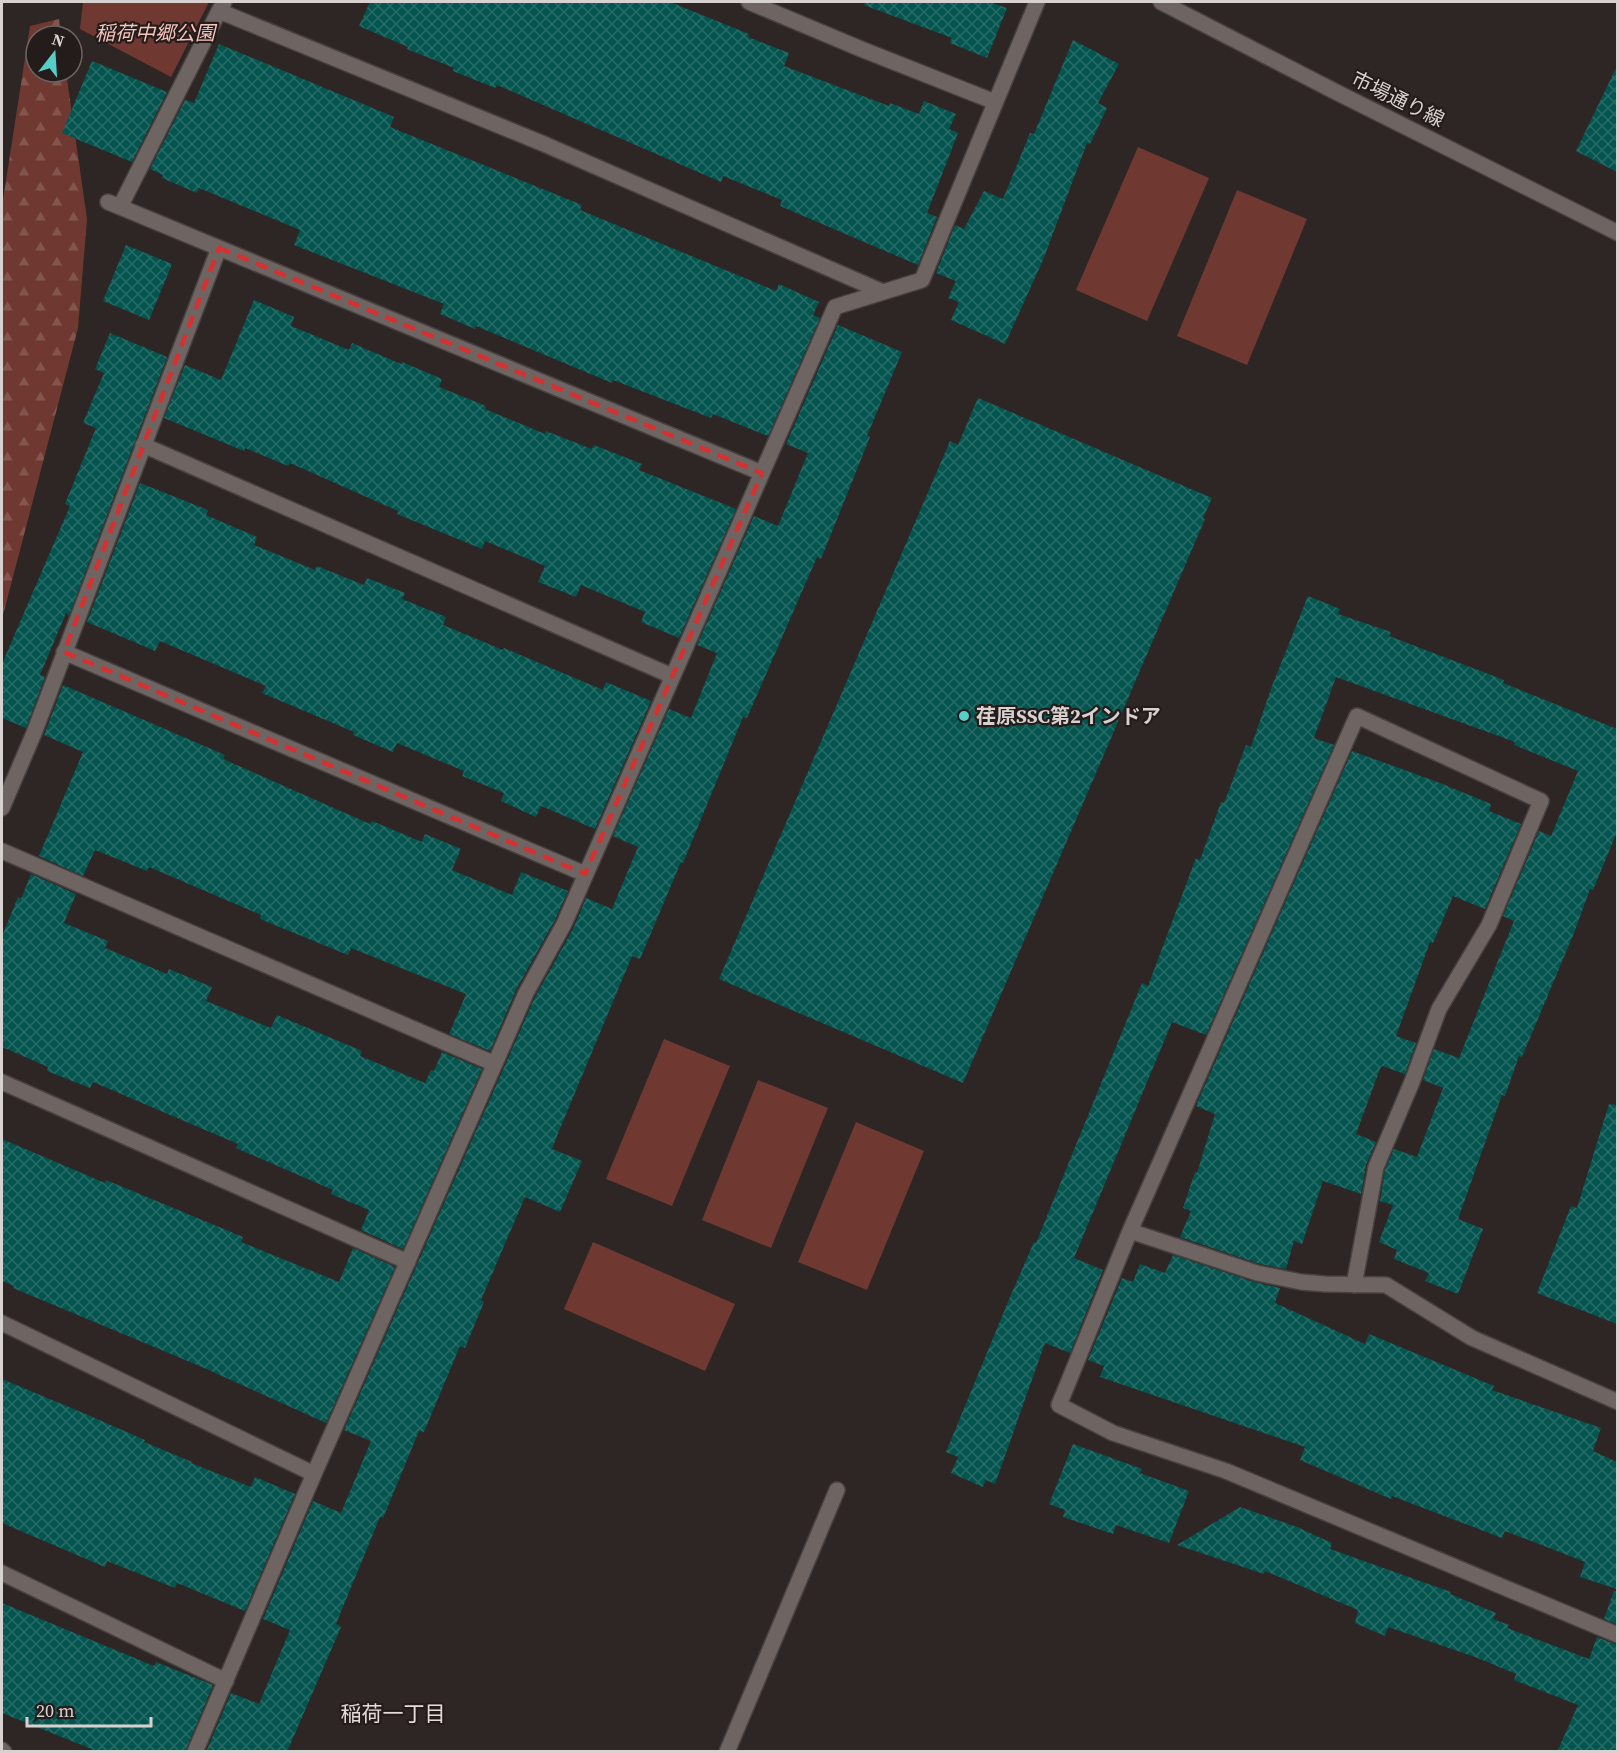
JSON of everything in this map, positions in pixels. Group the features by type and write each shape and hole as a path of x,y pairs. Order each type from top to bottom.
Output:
{"street":[{"path":"749,2 994,102"},
{"path":"195,1752 526,993 564,924 835,307 922,280 1037,2"},
{"name":"市場通り線","path":"1161,2 1617,233"},
{"path":"762,473 114,204 222,6 883,292"},
{"path":"2,808 34,733 219,248"},
{"path":"143,445 672,676"},
{"path":"64,652 585,874"},
{"path":"1354,1286 1376,1167 1412,1082 1439,1009 1489,926 1541,801 1357,716 1130,1231 1059,1405 1113,1433 1226,1471 1617,1635"},
{"path":"2,851 495,1064"},
{"path":"2,1082 408,1262"},
{"path":"1130,1231 1257,1273 1301,1282 1354,1286 1386,1284 1472,1338 1617,1402"},
{"path":"2,1323 315,1474"},
{"path":"727,1752 837,1490"},
{"path":"2,1573 226,1681"}],"highlighted area":[{"path":"219,248 762,473 585,874 64,652"}],"green space":[{"name":"稲荷中郷公園","path":"83,2 209,2 171,77 84,31 84,24 81,24"},
{"path":"59,19 60,24 38,24"},
{"path":"24,65 24,84 68,84 87,219 78,328 2,619 2,206"},
{"path":"1138,147 1209,178 1147,321 1076,290"},
{"path":"1237,190 1307,219 1247,365 1177,336"},
{"path":"664,1039 730,1066 672,1206 606,1179"},
{"path":"758,1080 828,1108 771,1248 702,1220"},
{"path":"856,1122 924,1151 867,1290 798,1262"},
{"path":"593,1242 735,1304 705,1371 564,1309"}],"building":[{"path":"370,2 670,2 789,53 784,66 889,106 890,103 919,114 924,101 956,114 949,129 958,133 927,213 937,217 918,265 780,206 782,200 723,176 721,182 497,85 495,88 453,71 454,68 359,26"},
{"path":"865,2 989,2 1007,8 987,58 950,43 952,38 864,5"},
{"path":"1073,40 1119,64 1098,103 1107,108 1090,144 1087,143 1043,260 1005,344 951,320 959,302 948,298 956,281 936,273 955,225 964,229 984,191 1003,199 1030,133 1034,134"},
{"path":"219,44 394,117 390,127 582,205 580,210 776,291 779,284 819,302 813,315 820,318 768,436 713,414 711,418 613,380 612,383 476,326 475,329 440,314 444,304 294,245 300,230 199,188 197,193 162,178 163,175 150,169 185,100 194,103"},
{"path":"92,61 167,92 132,162 62,133"},
{"path":"1617,66 1617,172 1576,151"},
{"path":"126,245 172,264 149,320 103,301"},
{"path":"254,300 294,317 291,326 349,350 352,343 401,364 402,362 442,379 439,387 486,406 485,409 545,434 546,431 592,449 594,445 642,464 639,470 736,509 679,638 641,622 645,612 581,585 576,597 538,582 545,566 485,541 482,549 397,514 398,511 290,463 288,466 245,448 244,451 164,418 185,365 221,380"},
{"path":"838,325 902,352 867,436 870,437 821,559 817,557 747,718 743,717 683,863 681,862 640,959 632,956 559,1131 552,1149 582,1161 560,1212 525,1197 481,1300 484,1302 465,1348 460,1346 424,1432 419,1431 383,1518 380,1517 336,1624 341,1627 287,1752 206,1752 231,1693 259,1704 290,1630 263,1619 313,1501 341,1513 371,1441 344,1430 535,997 573,929 586,898 612,909 638,847 613,836 669,709 691,718 717,653 697,645 754,516 778,526 808,453 786,444"},
{"path":"110,333 167,357 69,615 66,613 40,675 45,677 26,728 2,718 2,664 70,506 65,504 96,428 83,423 104,373 95,369"},
{"path":"978,398 1212,498 963,1083 719,979 950,441 958,445"},
{"path":"140,483 208,510 206,515 257,537 254,545 315,570 317,566 364,585 367,578 405,593 402,599 446,617 443,625 603,690 606,682 651,701 595,829 541,806 536,817 501,801 504,793 462,776 464,771 397,743 393,752 353,735 354,732 262,693 266,686 160,641 155,651 87,622"},
{"path":"1308,596 1340,609 1338,614 1391,632 1389,636 1504,680 1503,683 1617,729 1617,832 1593,890 1590,889 1522,1057 1519,1056 1505,1096 1502,1095 1458,1219 1483,1229 1458,1294 1425,1281 1429,1273 1394,1259 1397,1250 1379,1242 1393,1205 1380,1201 1385,1170 1394,1149 1417,1157 1443,1088 1423,1080 1434,1049 1459,1058 1514,921 1503,916 1539,831 1551,836 1578,771 1514,745 1515,742 1336,677 1314,738 1334,745 1206,1035 1172,1022 1074,1258 1103,1270 1070,1353 1045,1343 995,1484 986,1480 983,1487 951,1473 958,1457 946,1452 1010,1297 1034,1242 1036,1243 1142,983 1148,986 1196,858 1200,860 1221,802 1224,803 1246,745 1251,747 1272,686"},
{"path":"63,685 225,755 223,759 370,824 372,821 422,842 425,834 461,849 452,870 512,895 521,872 568,891 555,920 517,988 490,1051 449,1034 466,994 351,948 348,955 260,919 261,915 149,867 147,871 95,850 83,876 39,856 83,752 44,735"},
{"path":"1352,751 1491,804 1489,811 1521,824 1485,909 1453,896 1433,943 1430,942 1396,1036 1416,1043 1405,1074 1382,1066 1356,1134 1376,1142 1366,1165 1361,1194 1323,1181 1302,1244 1294,1241 1286,1269 1260,1264 1180,1237 1191,1211 1183,1208 1195,1172 1197,1173 1215,1114 1196,1106"},
{"path":"31,874 76,894 64,923 108,941 105,948 167,974 169,969 212,987 206,1001 271,1028 277,1015 362,1051 360,1056 425,1083 431,1070 434,1071 442,1052 482,1069 403,1249 361,1230 369,1210 331,1194 333,1190 236,1148 238,1144 93,1082 90,1088 47,1071 48,1067 2,1047 2,936 18,897 21,899"},
{"path":"1609,1104 1617,1105 1617,1324 1537,1293 1571,1206 1577,1208"},
{"path":"2,1139 105,1183 106,1180 243,1237 241,1242 339,1282 353,1248 395,1267 326,1423 202,1367 13,1288 14,1286 2,1281"},
{"path":"1173,1255 1254,1282 1280,1288 1275,1303 1365,1344 1369,1334 1494,1386 1492,1390 1601,1428 1593,1451 1617,1462 1617,1589 1580,1577 1585,1562 1505,1531 1502,1538 1392,1496 1391,1499 1300,1460 1305,1447 1100,1377 1104,1366 1088,1360 1122,1278 1133,1282 1140,1264 1165,1273"},
{"path":"2,1379 145,1440 144,1442 191,1463 251,1487 255,1477 295,1494 245,1611 177,1583 175,1588 107,1561 105,1567 2,1523"},
{"path":"1073,1444 1142,1469 1140,1473 1189,1491 1169,1543 1116,1525 1113,1534 1063,1517 1065,1510 1049,1504"},
{"path":"1240,1507 1297,1527 1332,1543 1330,1549 1451,1592 1450,1594 1496,1613 1493,1619 1509,1625 1507,1628 1589,1659 1597,1637 1617,1645 1617,1752 1557,1752 1578,1705 1514,1680 1516,1674 1475,1657 1388,1627 1385,1636 1355,1623 1358,1610 1265,1571 1264,1574 1177,1545"},
{"path":"1614,1591 1617,1592 1617,1624 1604,1619"},
{"path":"2,1603 154,1666 156,1662 213,1685 185,1752 99,1752 2,1713"}],"place":[{"name":"荏原SSC第2インドア","path":"964,716"}],"district":[{"name":"稲荷一丁目","path":"393,1713"}]}
